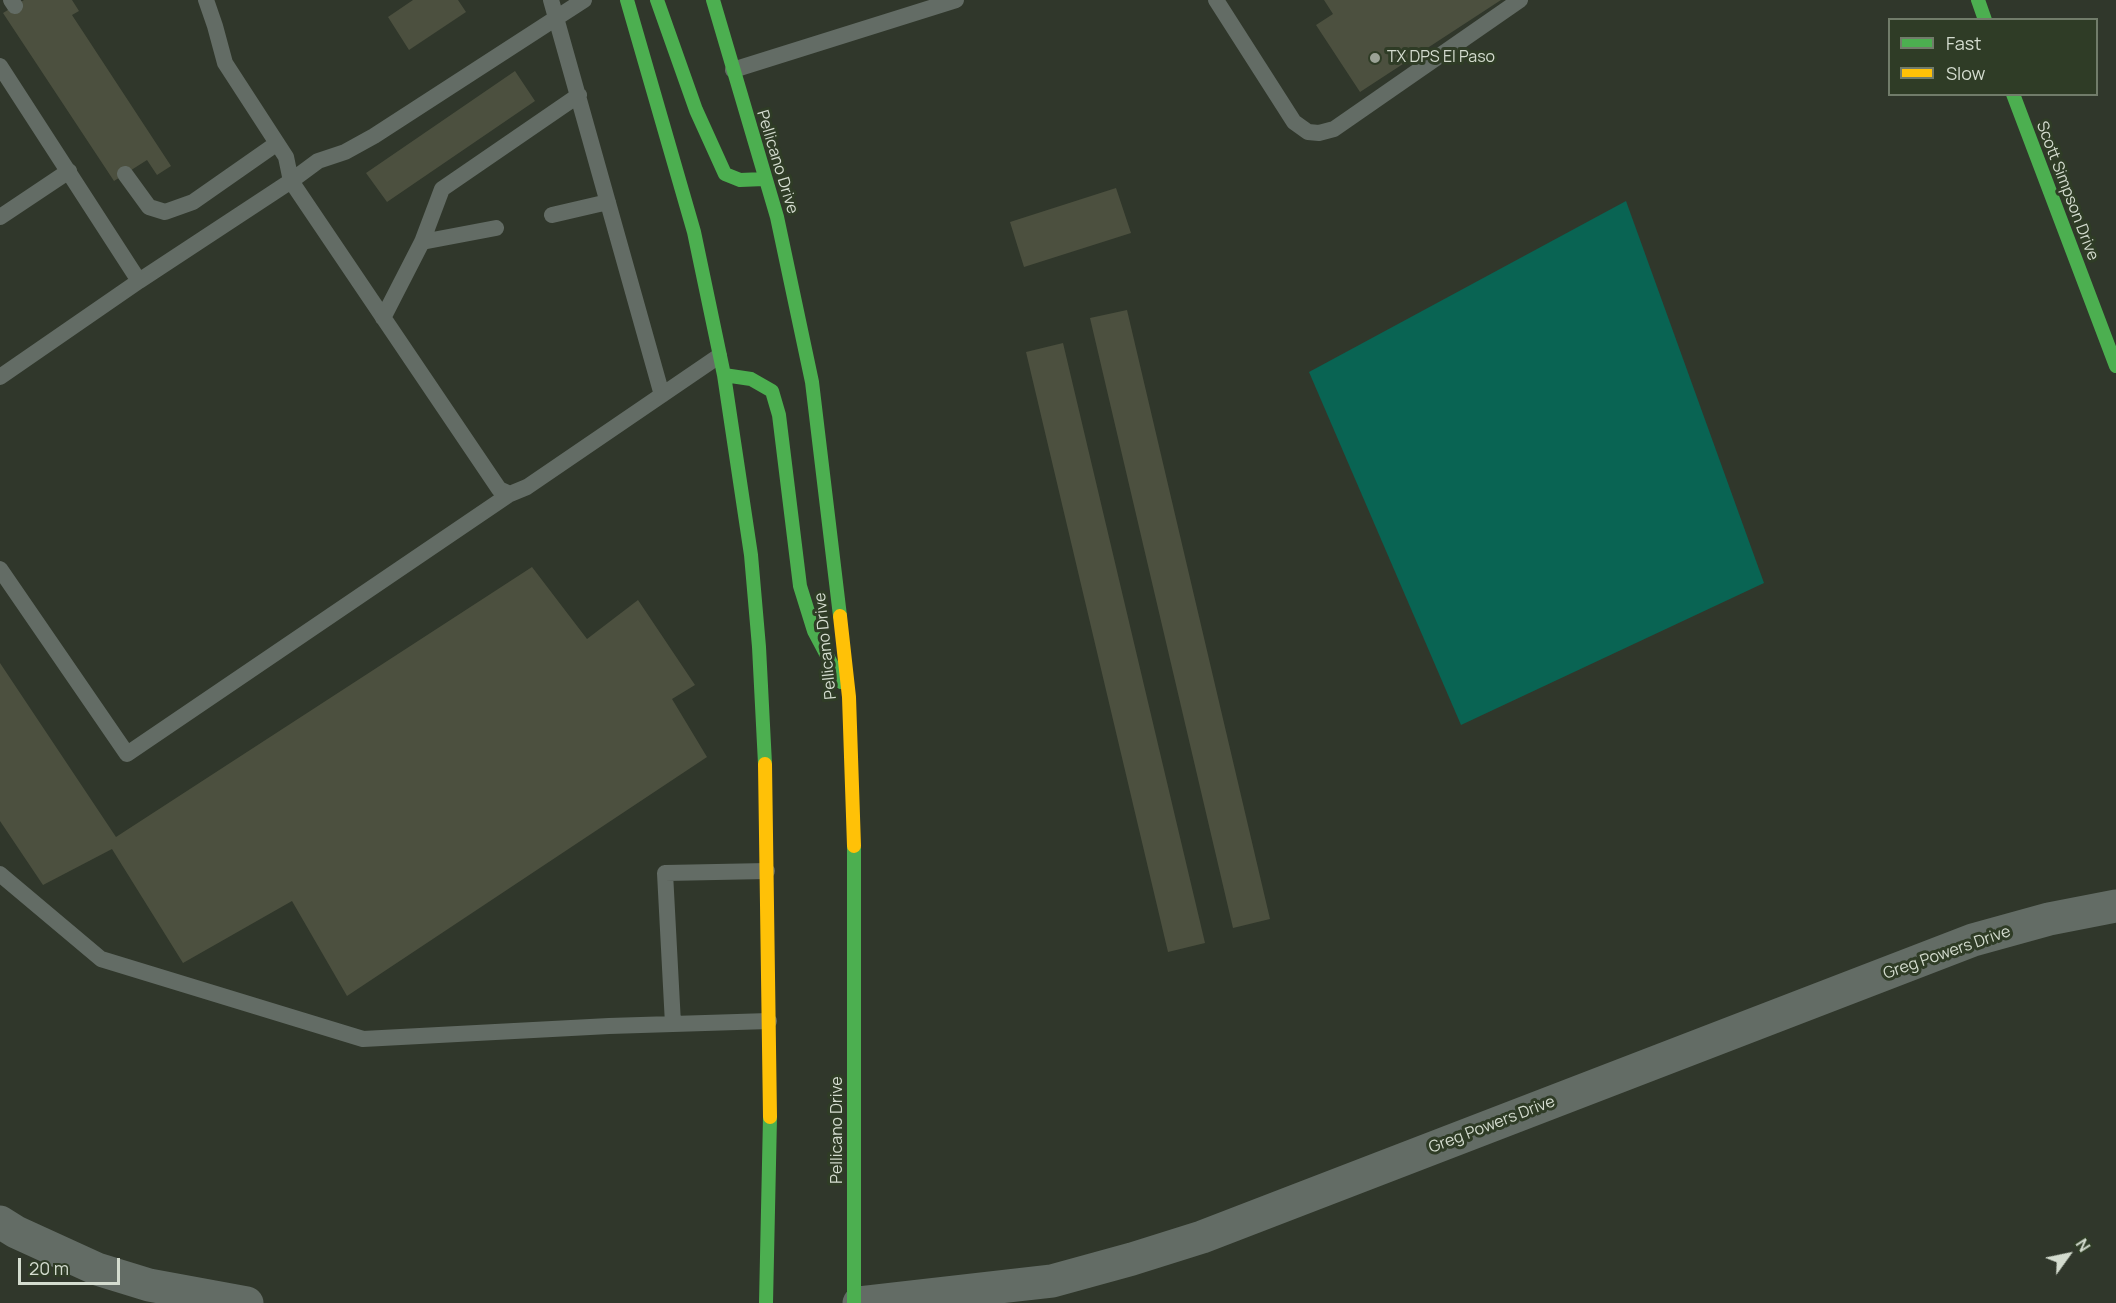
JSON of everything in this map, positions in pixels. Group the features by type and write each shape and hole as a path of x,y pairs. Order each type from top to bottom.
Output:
{"main road":[{"path":"627,0 644,50 694,232 724,375 751,555 766,784 770,1116 766,1303"},
{"path":"657,0 696,110 726,174 740,180 764,179"},
{"name":"Pellicano Drive","path":"713,0 777,217 812,381 833,547 849,697 855,884 854,1303"},
{"name":"Scott Simpson Drive","path":"2014,96 2116,366"},
{"path":"724,375 751,379 772,391 779,415 800,585 814,631 849,697"}],"street":[{"name":"Greg Powers Drive","path":"859,1303 1052,1281 1132,1260 1213,1232 1973,940 2049,919 2116,906"},
{"path":"0,1222 16,1232 97,1269 149,1285 247,1303"}],"lane":[{"path":"206,0 216,26 225,63 286,157 291,181 499,489 510,494"},
{"path":"551,0 662,395"},
{"path":"0,377 318,161 345,152 374,136 584,0"},
{"path":"733,70 956,0"},
{"path":"1216,0 1294,122 1308,132 1319,133 1334,129 1520,0"},
{"path":"0,66 139,281"},
{"path":"383,318 422,242 442,189 579,95"},
{"path":"125,174 149,207 165,212 193,202 276,144"},
{"path":"0,217 69,171"},
{"path":"552,215 609,202"},
{"path":"422,242 496,228"},
{"path":"0,569 127,754 510,494 526,487 719,356"},
{"path":"673,1024 665,873 767,871"},
{"path":"0,874 100,959 363,1039 769,1021"}],"water":[{"path":"1626,201 1764,583 1461,725 1309,372"}],"building":[{"path":"24,0 72,0 79,11 72,15 171,166 157,175 147,160 114,181 3,13"},
{"path":"413,0 458,0 466,12 409,50 388,17"},
{"name":"TX DPS El Paso","path":"1324,0 1501,0 1360,92 1316,25 1333,14"},
{"path":"515,71 535,101 387,202 366,173"},
{"path":"1116,188 1131,233 1024,267 1010,222"},
{"path":"1127,310 1270,919 1233,928 1090,318"},
{"path":"1063,343 1205,943 1168,952 1026,352"},
{"path":"532,567 587,639 638,600 695,685 672,699 707,757 347,996 292,901 183,963 112,849 43,885 0,821 0,663 116,837"}],"traffic: fast":[{"path":"627,0 694,232 724,375 751,555 759,647 765,764"},
{"path":"657,0 696,110 725,174 740,180 764,179"},
{"path":"713,0 777,217 812,382 840,616"},
{"path":"1978,0 1984,18"},
{"path":"2014,96 2116,366"},
{"path":"724,375 751,379 772,391 779,415 800,586 814,631 841,682"},
{"path":"854,846 854,1303"},
{"path":"766,1303 770,1117"}],"traffic: slow":[{"path":"840,616 849,697 854,846"},
{"path":"765,764 770,1117"}],"place":[{"name":"TX DPS El Paso","path":"1375,58"}]}
